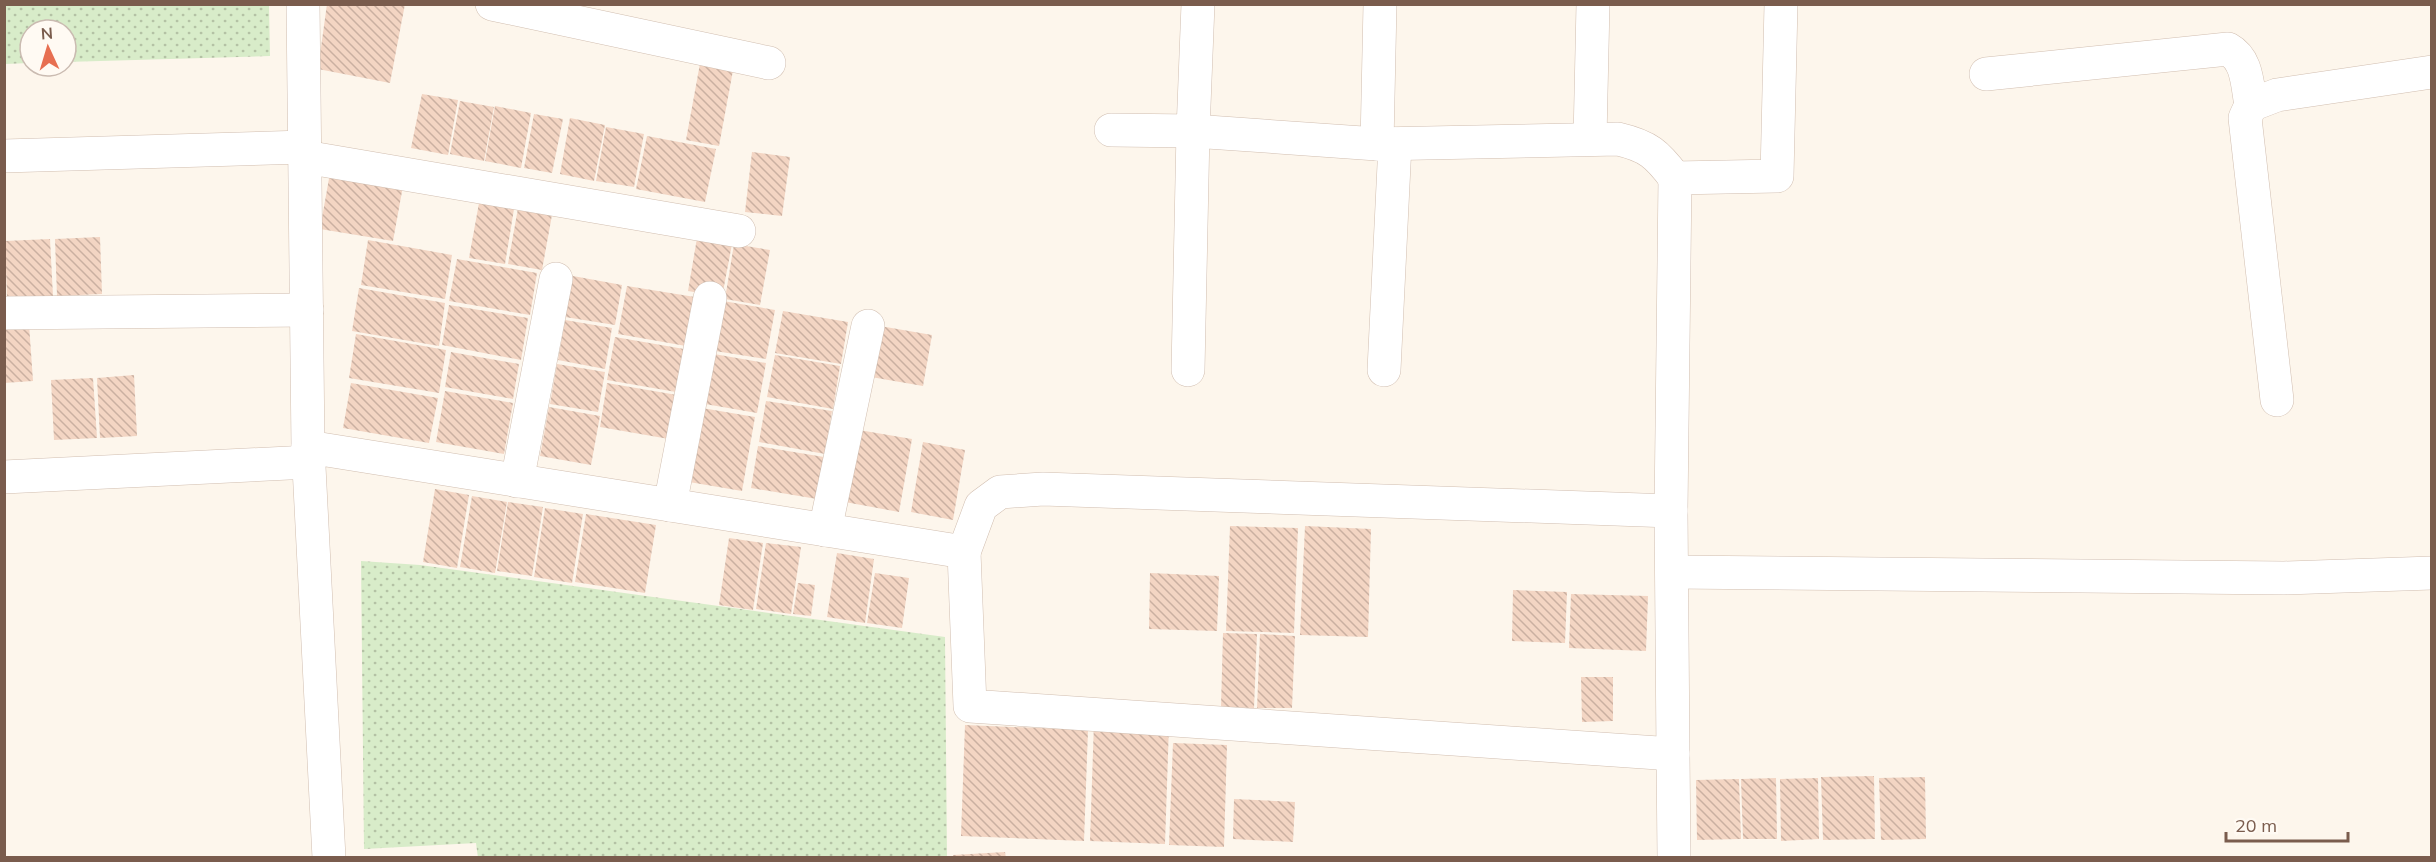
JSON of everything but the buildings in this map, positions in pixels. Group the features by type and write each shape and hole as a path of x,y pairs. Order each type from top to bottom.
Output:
{"street":[{"path":"303,4 309,455 329,858"},
{"path":"492,4 769,63"},
{"path":"1188,370 1198,4"},
{"path":"1380,4 1386,144 1384,370"},
{"path":"1590,140 1593,4"},
{"path":"1676,178 1777,176 1781,4"},
{"path":"1986,74 2228,49 2237,54 2244,65 2251,105 2245,118 2277,400"},
{"path":"2251,105 2277,95 2432,72"},
{"path":"1111,130 1193,131 1386,144 1618,139 1639,144 1659,156 1676,178 1671,511 1674,858"},
{"path":"4,156 305,152 739,231"},
{"path":"517,481 556,279"},
{"path":"670,505 710,298"},
{"path":"4,313 307,310"},
{"path":"825,530 868,326"},
{"path":"4,477 309,455 517,481 964,552"},
{"path":"1671,511 1043,489 999,492 981,506 964,552 970,706 1673,754"},
{"path":"1672,572 2284,578 2432,573"}],"green space":[{"path":"4,5 269,5 270,56 78,62 78,18 18,18 18,63 5,64"},
{"path":"361,561 420,565 945,637 947,857 478,858 476,843 364,849"}]}
